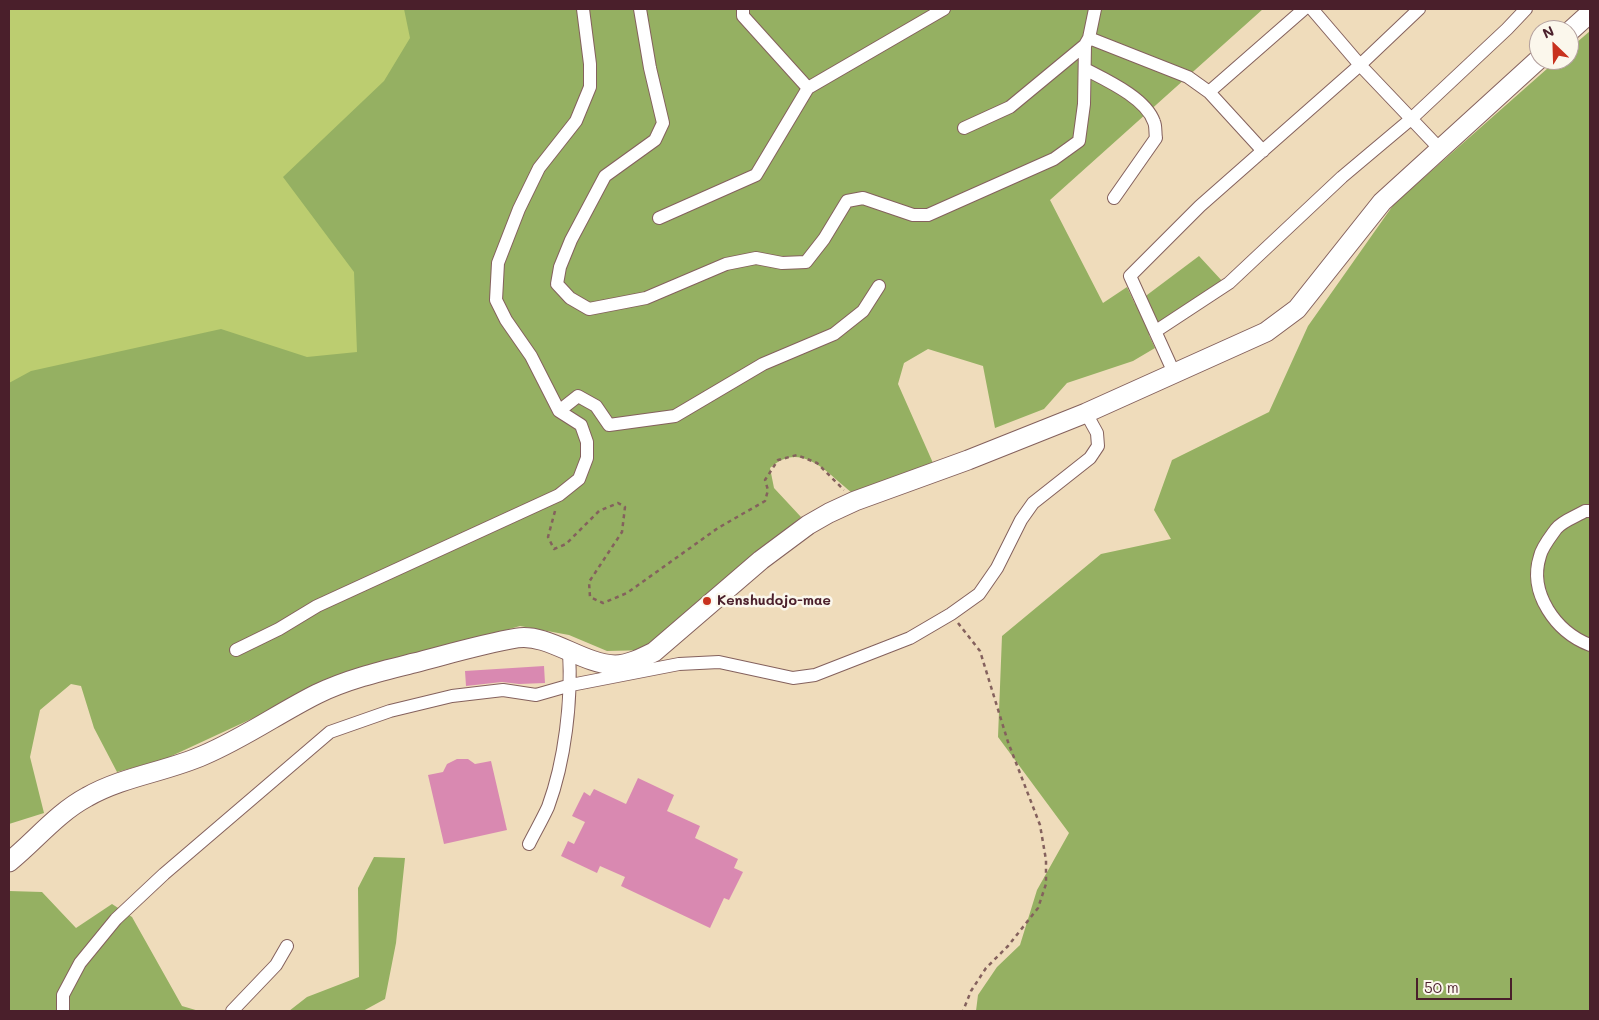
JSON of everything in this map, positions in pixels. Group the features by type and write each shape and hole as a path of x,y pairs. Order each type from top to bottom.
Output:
{"street":[{"path":"236,650 279,629 318,606 559,495 579,478 587,458 587,442 581,425 559,411 532,356 506,320 496,300 498,263 519,209 539,168 576,121 590,87 590,64 584,9"},
{"path":"640,9 650,68 663,123 655,140 605,176 560,267 556,284 570,298 589,309 646,298 726,264 756,258 782,262 806,262 824,239 847,200 863,198 913,214 928,215 1054,159 1079,141 1084,104 1087,42 1095,9"},
{"path":"743,9 743,16 808,88"},
{"path":"659,218 756,175 808,88 944,9"},
{"path":"1209,92 1304,9"},
{"path":"1312,9 1360,65 1440,148"},
{"path":"1175,375 1130,276 1200,206 1360,65 1418,9"},
{"path":"1156,331 1229,283 1342,177 1411,118 1507,30 1526,9"},
{"path":"1579,23 1590,13"},
{"path":"1087,42 1188,77 1209,92 1263,151"},
{"path":"964,128 1010,106 1087,42"},
{"path":"9,862 56,819 86,797 120,782 188,762 226,746 318,694 358,678 487,643 522,637 547,642 590,660 615,665 634,661 654,652 761,560 808,525 855,501 968,460 1086,413 1175,375 1266,332 1297,309 1382,202 1529,68"},
{"path":"1085,69 1122,89 1147,110 1154,122 1156,138 1114,198"},
{"path":"559,411 578,396 596,406 609,425 675,416 763,364 834,334 863,311 879,286"},
{"path":"63,1011 64,994 80,963 116,919 164,874 330,732 390,711 452,696 503,690 536,695 571,685 679,664 719,662 793,678 816,675 910,638 951,614 979,594 997,568 1033,502 1090,458 1098,446 1097,433 1086,413"},
{"path":"1590,511 1586,511 1557,528 1540,554 1537,575 1543,603 1560,626 1590,645"},
{"path":"529,844 547,807 558,775 571,685 569,652"},
{"path":"232,1011 276,965 287,946"}],"path":[{"path":"559,495 548,537 554,549 566,544 599,511 618,503 625,507 622,532 589,582 590,597 603,603 627,593 718,528 765,501 768,490 765,480 778,460 797,455 816,464 855,501"},
{"path":"951,614 980,651 1008,742 1040,825 1046,860 1046,884 1038,908 1008,946 986,968 971,990 963,1011"}],"green space":[{"path":"9,9 456,9 377,380 9,428"},
{"path":"404,9 1263,9 1050,200 1103,303 1127,287 1135,304 1199,256 1223,282 1149,335 1155,348 1133,361 1067,383 1044,409 995,428 983,366 928,349 904,363 898,384 933,463 851,492 813,462 803,458 792,457 781,460 770,468 774,488 801,517 648,650 607,651 569,635 520,626 344,676 165,759 117,772 94,728 81,686 71,684 40,710 30,757 44,813 9,824 9,383 31,371 221,329 307,357 357,352 354,272 283,177 384,81 410,38"},
{"path":"1590,31 1590,1011 976,1011 978,995 997,967 1020,945 1037,890 1069,833 998,737 1002,636 1101,554 1171,539 1154,510 1172,460 1269,412 1308,326 1394,204 1546,70 1579,70 1579,40"},
{"path":"374,857 405,858 396,943 385,999 363,1011 289,1011 307,997 359,977 358,888"},
{"path":"9,891 42,892 76,928 112,904 132,917 182,1006 199,1011 9,1011"}],"building":[{"path":"544,666 545,683 519,684 502,682 466,686 465,671"},
{"path":"457,759 468,759 475,764 491,761 507,830 444,844 428,775 443,772 447,764"},
{"path":"638,778 674,795 667,811 700,826 695,838 738,859 734,868 743,872 729,900 724,898 710,928 621,886 625,877 600,866 597,873 561,856 568,841 574,844 585,822 572,816 584,792 590,796 594,789 626,804"}],"place":[{"name":"Kenshudojo-mae","path":"707,601"}]}
